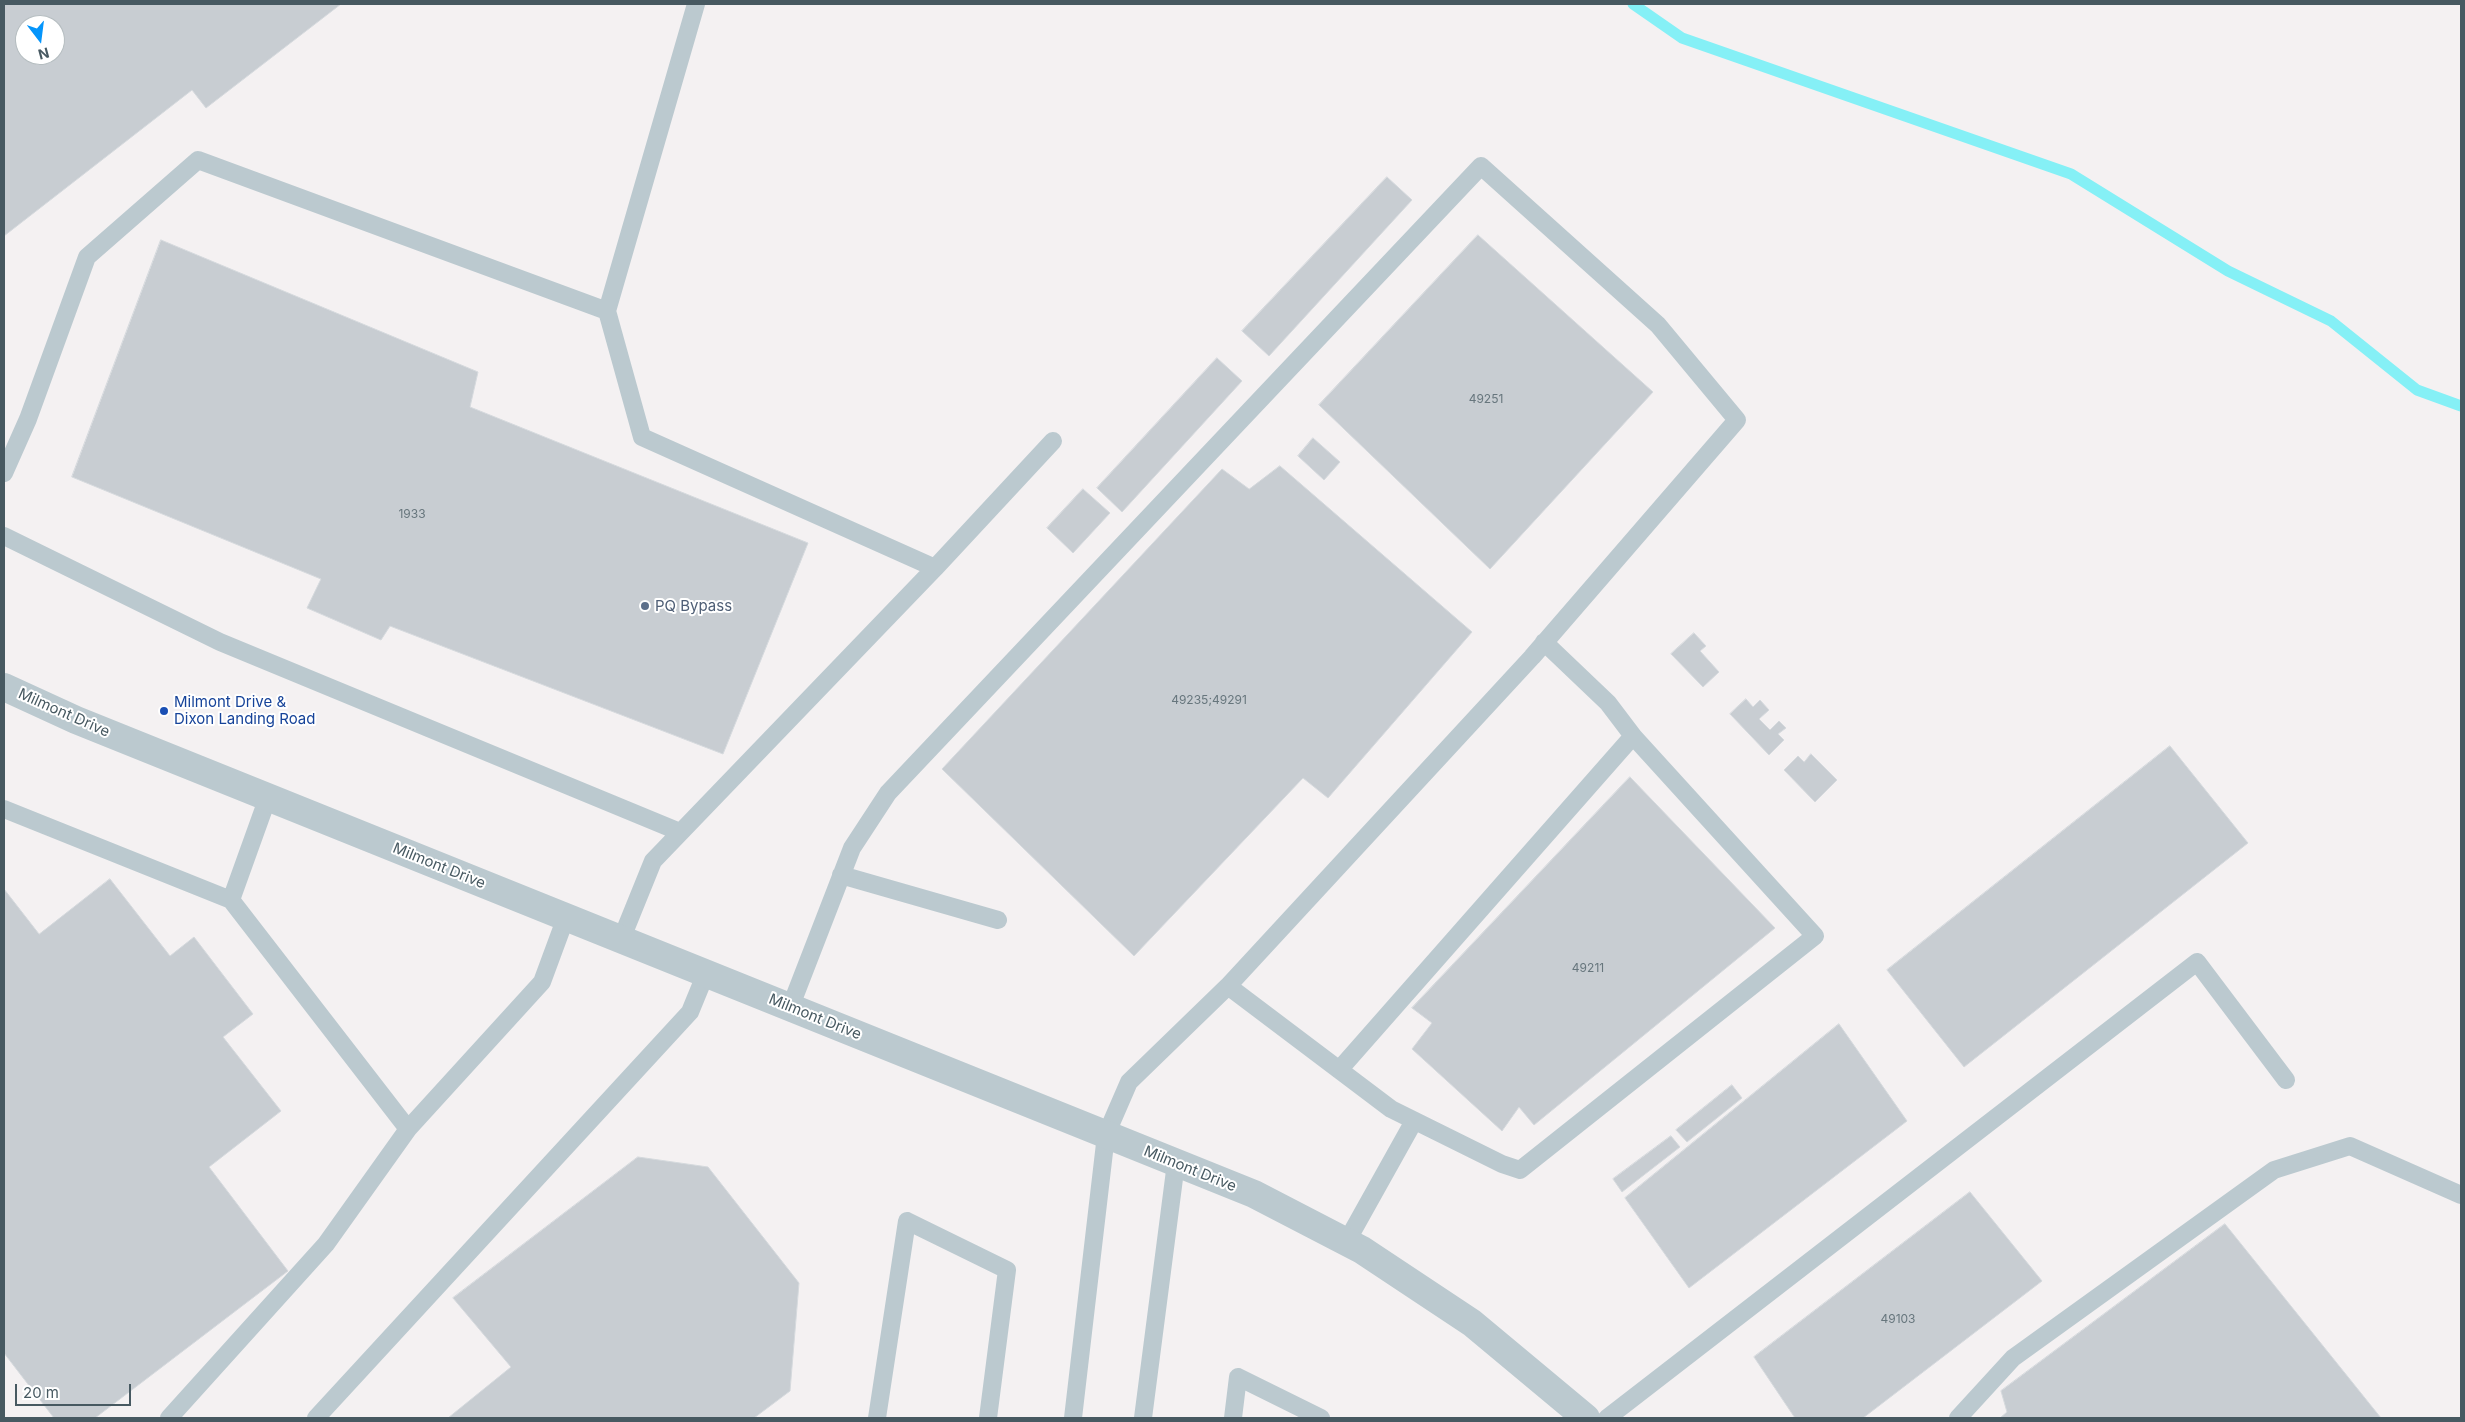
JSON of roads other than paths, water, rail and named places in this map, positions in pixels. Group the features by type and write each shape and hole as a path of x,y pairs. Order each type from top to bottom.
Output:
{"street":[{"name":"Milmont Drive","path":"4,687 76,720 1254,1194 1346,1241 1472,1323 1586,1418"}],"lane":[{"path":"696,4 607,311 642,437 935,568"},
{"path":"4,473 28,419 87,257 198,160 607,311"},
{"path":"790,1008 852,848 888,793 1481,166 1658,325 1737,420 1544,642 1228,986 1129,1082 1106,1135 1073,1418"},
{"path":"621,940 653,861 935,568 1053,441"},
{"path":"4,536 220,642 680,832"},
{"path":"1228,986 1391,1109 1502,1164 1520,1170 1815,936 1633,736 1608,703 1544,642"},
{"path":"1339,1070 1633,736"},
{"path":"231,900 268,797"},
{"path":"4,809 231,900 408,1129"},
{"path":"842,874 998,920"},
{"path":"168,1418 326,1244 408,1129 542,982 566,917"},
{"path":"1607,1418 2197,962 2286,1080"},
{"path":"316,1418 690,1012 706,973"},
{"path":"1346,1241 1414,1120"},
{"path":"1958,1418 2013,1358 2274,1170 2350,1146 2461,1195"},
{"path":"1143,1418 1176,1164"},
{"path":"878,1418 907,1222 1007,1270 988,1418"},
{"path":"1232,1418 1238,1377 1321,1418"}],"waterway":[{"path":"1633,4 1682,38 2071,174 2228,271 2331,321 2417,390 2461,406"}],"place":[{"name":"PQ Bypass","path":"645,606"},
{"name":"Milmont Drive & Dixon Landing Road","path":"164,711"}]}
